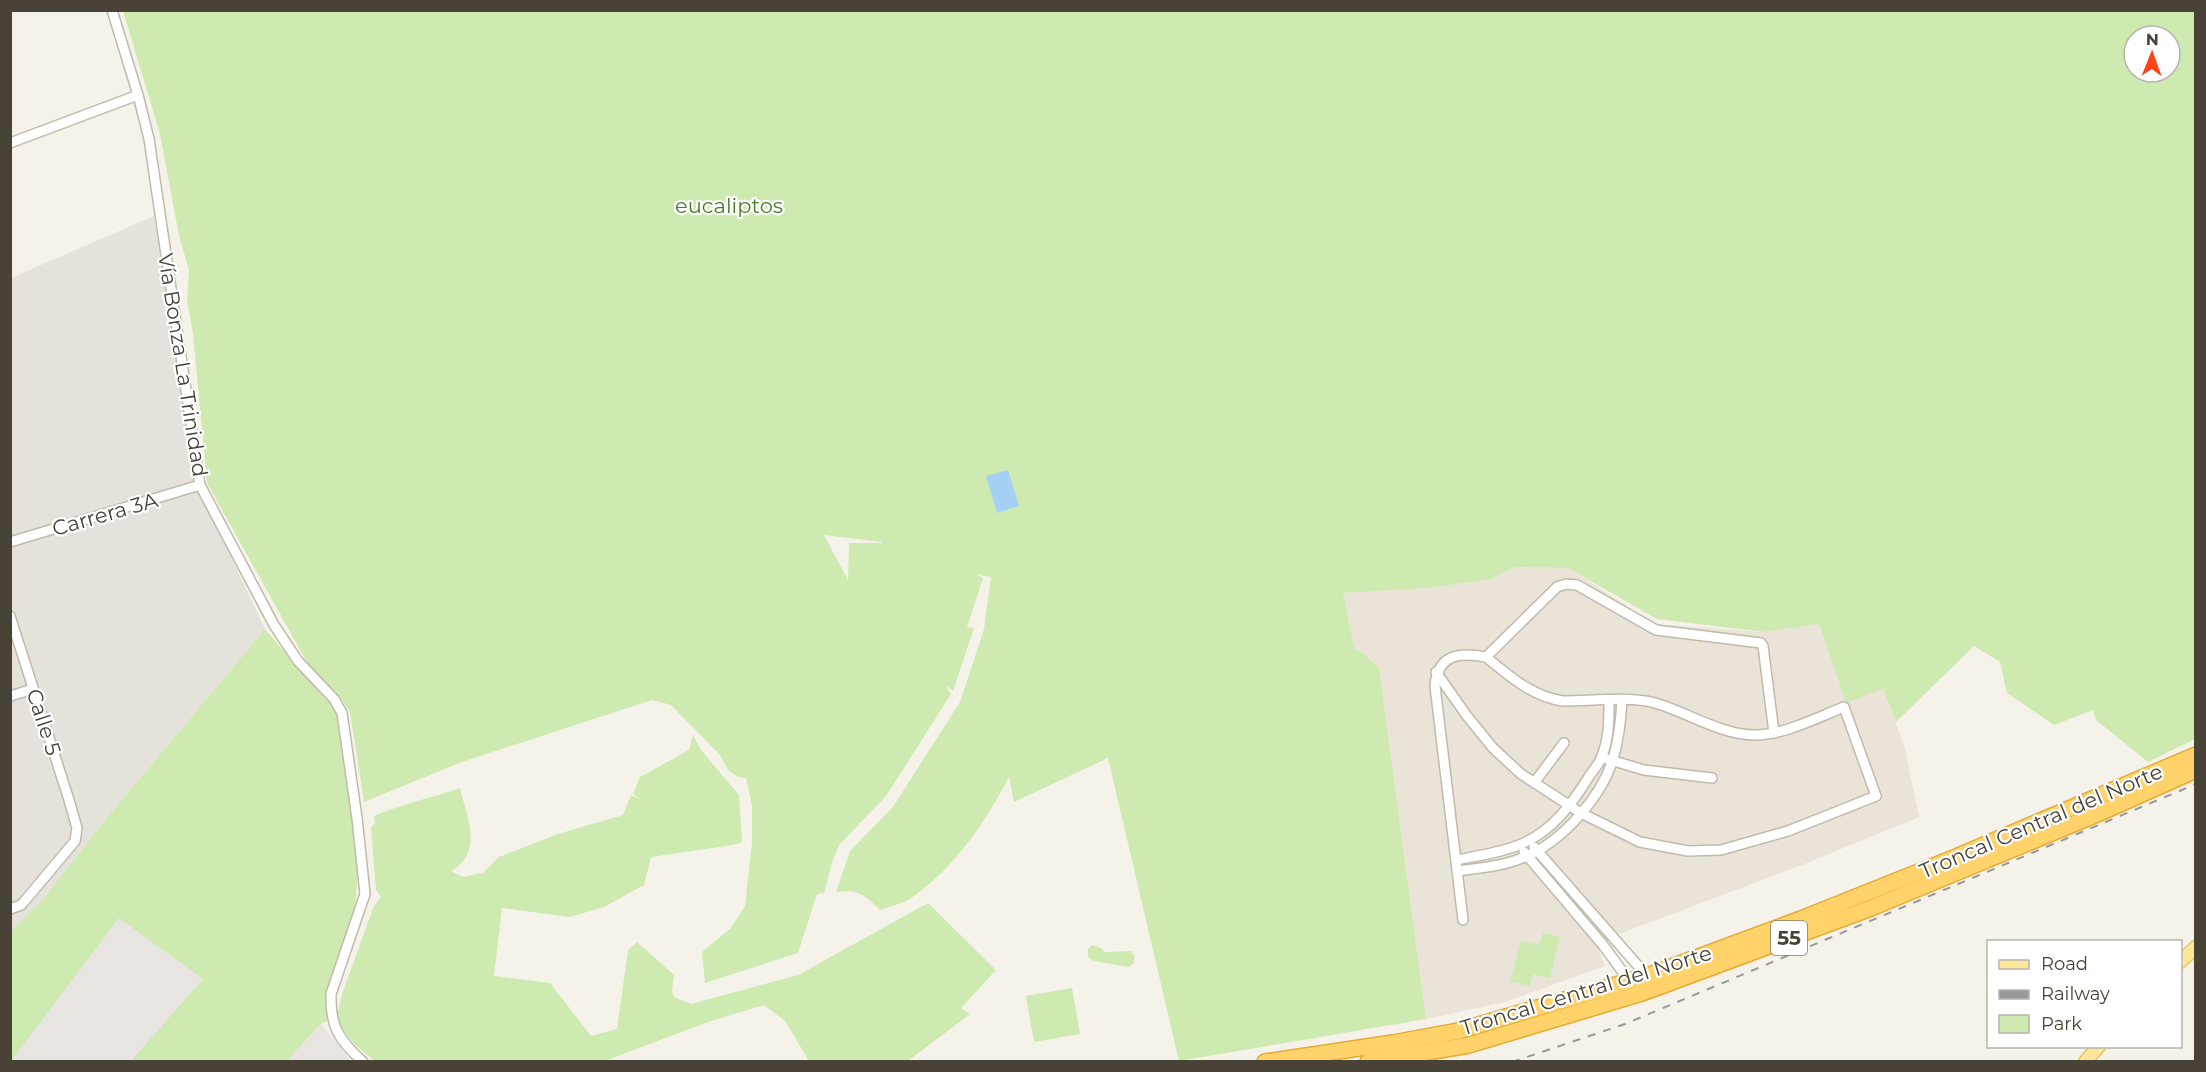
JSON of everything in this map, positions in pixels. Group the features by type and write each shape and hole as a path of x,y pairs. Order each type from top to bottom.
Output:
{"highway":[{"name":"Troncal Central del Norte","path":"1265,1062 1458,1031 1630,982 1812,915 2196,755"},
{"name":"Troncal Central del Norte","path":"1368,1062 1469,1044 1642,993 1871,908 2095,815 2196,770"}],"main road":[{"path":"2182,961 2196,946"},
{"path":"2085,1062 2098,1048"}],"street":[{"name":"Vía Bonza La Trinidad","path":"112,10 149,139 200,485 274,625 298,661 334,699 342,713 365,894 332,994 331,1011 334,1028 363,1062"},
{"path":"10,143 138,95"},
{"name":"Carrera 3A","path":"10,542 200,485"},
{"path":"1486,657 1557,587 1566,584 1577,585 1656,630 1761,643 1774,733"},
{"name":"Calle 5","path":"10,616 77,828 75,841 28,897 21,904 10,909"},
{"path":"1436,672 1467,717 1493,748 1534,783 1581,813 1640,842 1688,851 1721,850 1788,831 1876,796 1845,707 1774,733 1756,735 1734,732 1640,699 1552,700 1510,676 1486,657 1463,655 1453,657 1443,662 1436,672 1435,686 1463,920"},
{"path":"10,696 33,689"},
{"path":"1457,871 1492,867 1538,851 1560,834 1581,813 1600,786 1612,762 1620,732 1622,700"},
{"path":"1456,860 1489,854 1529,840 1556,821 1571,806 1602,757 1608,736 1609,701"},
{"path":"1534,783 1564,743"},
{"path":"1602,757 1612,762 1644,770 1712,778"},
{"path":"1529,840 1647,976"},
{"path":"1518,845 1603,945 1630,982"},
{"path":"1577,915 1587,907"}],"shaded area":[{"path":"154,216 197,485 265,629 105,820 43,899 11,933 11,278"},
{"path":"1514,567 1569,568 1654,624 1764,632 1819,624 1846,703 1883,688 1904,745 1919,817 1802,865 1619,934 1598,948 1605,966 1505,1002 1426,1019 1379,667 1354,648 1343,593 1429,588 1492,579"},
{"path":"119,918 203,979 131,1061 11,1061"},
{"path":"321,1024 351,1061 287,1061 302,1044"}],"green space":[{"name":"eucaliptos","path":"123,11 2195,11 2195,739 2148,762 2096,720 2093,710 2054,725 2007,693 2000,662 1974,646 1896,722 1883,689 1846,703 1819,624 1764,632 1657,619 1568,568 1514,567 1492,579 1429,588 1343,593 1354,647 1379,667 1426,1019 1179,1061 1108,758 1014,802 1009,777 980,826 956,857 929,885 906,901 880,910 861,894 851,891 836,892 850,851 893,807 960,702 984,629 991,577 976,574 983,578 967,627 974,628 953,691 945,685 951,694 886,796 840,844 833,859 824,893 817,894 798,953 705,983 702,952 731,928 745,906 752,843 752,805 746,778 738,777 728,770 720,755 671,705 652,700 459,763 364,802 350,712 337,693 308,664 207,483 193,333 187,302 189,270 179,236 160,134","holes":["824,535 882,542 849,543 848,580"]},
{"path":"265,629 324,698 339,712 351,816 359,862 354,918 327,992 327,1021 321,1024 287,1061 11,1061 10,933 43,899 105,820"},
{"path":"693,735 701,750 739,795 742,842 651,857 644,885 604,907 570,917 502,908 494,976 550,983 591,1036 617,1029 628,950 637,942 674,975 672,991 674,997 691,1004 798,975 928,903 996,970 961,1008 970,1014 908,1061 809,1061 785,1021 764,1005 708,1022 602,1062 375,1061 355,1045 336,1022 342,994 374,906 381,897 376,890 371,828 375,823 374,816 460,788 469,822 470,844 461,863 451,871 463,877 483,873 499,857 558,834 623,815 631,795 642,800 633,794 640,777 689,750"},
{"path":"1543,933 1560,937 1550,978 1533,974 1530,986 1510,981 1521,941 1539,945"},
{"path":"1092,945 1105,952 1131,951 1135,957 1134,963 1129,967 1093,961 1088,957 1088,949"},
{"path":"1072,988 1080,1034 1034,1042 1026,996"}],"water":[{"path":"1008,470 1019,506 997,513 986,476"}],"railway":[{"path":"1512,1062 1625,1024 2196,784"}]}
